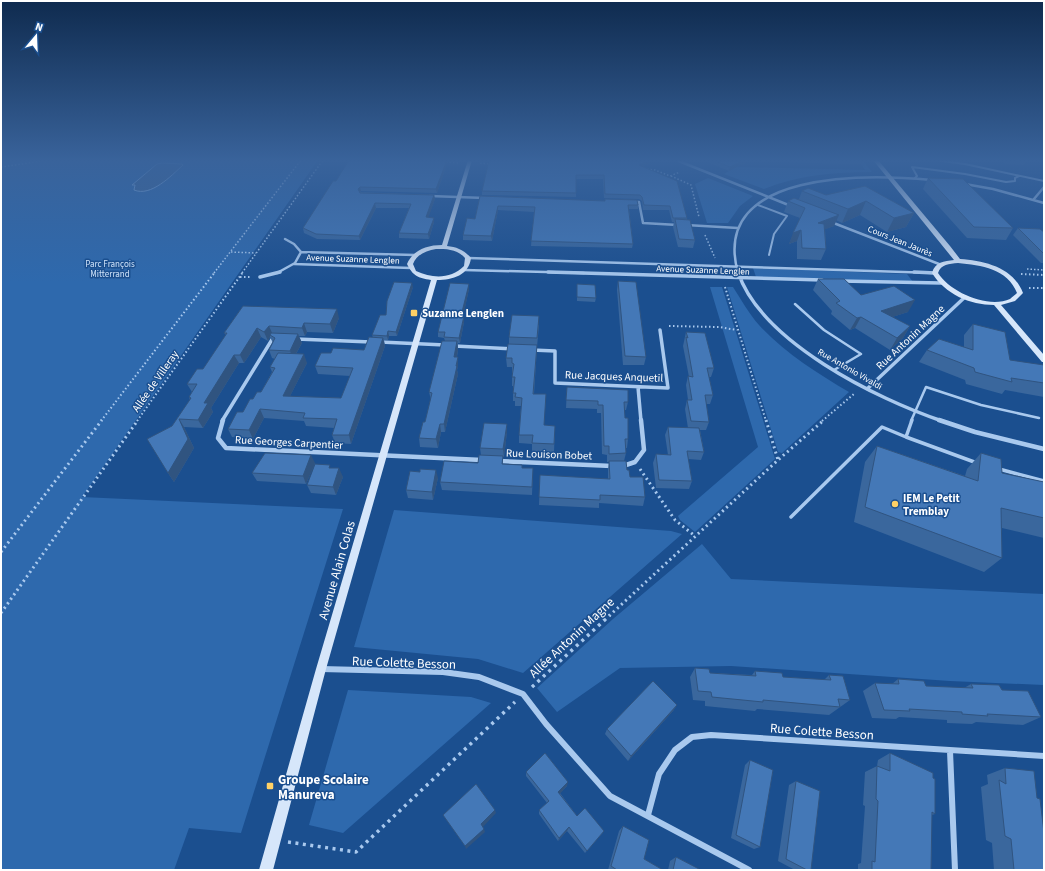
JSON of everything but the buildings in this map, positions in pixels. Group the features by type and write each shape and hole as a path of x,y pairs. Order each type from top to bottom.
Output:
{"street":[{"path":"444,247 458,201"},
{"name":"Rue Antonio Vivaldi","path":"763,201 746,216 738,228 734,239 735,266 739,278 763,314 773,323 805,351 867,389 915,411 966,430 1044,450"},
{"path":"778,201 798,209"},
{"path":"909,201 958,261"},
{"path":"631,202 639,202 643,223 738,228"},
{"name":"Cours Jean Jaurès","path":"827,220 939,264"},
{"name":"Avenue Suzanne Lenglen","path":"285,239 295,244 301,252"},
{"path":"444,247 459,250 468,258 469,262 464,270 452,276 435,278 420,275 411,268 410,264 415,255 428,249 444,247"},
{"name":"Avenue Suzanne Lenglen","path":"301,252 415,255"},
{"name":"Avenue Suzanne Lenglen","path":"260,277 279,273 294,264 301,252"},
{"name":"Avenue Suzanne Lenglen","path":"468,258 935,272"},
{"path":"958,261 982,264 1004,274 1019,286 1020,293 1016,298 1008,302 996,303 965,297 947,288 941,283 935,272 936,268 939,264 958,261"},
{"name":"Avenue Suzanne Lenglen","path":"294,264 411,268"},
{"name":"Avenue Suzanne Lenglen","path":"464,270 825,280"},
{"name":"Avenue Alain Colas","path":"266,870 382,456 435,278"},
{"path":"833,280 941,283"},
{"name":"Rue Antonin Magne","path":"867,389 965,297"},
{"path":"996,303 1044,360"},
{"name":"Rue Jacques Anquetil","path":"524,350 555,351 555,383 668,388 660,330"},
{"name":"Rue Georges Carpentier","path":"281,338 273,338 221,423 218,438 226,448 382,456"},
{"path":"288,338 516,349"},
{"path":"635,462 644,450 638,387"},
{"path":"382,456 486,460"},
{"name":"Rue Louison Bobet","path":"494,461 621,466 635,462"},
{"name":"Rue Colette Besson","path":"321,670 442,672 479,677 523,694"},
{"path":"523,694 546,724 610,796 749,870"},
{"name":"Rue Colette Besson","path":"648,815 659,774 675,750 692,737 710,735 1044,756"},
{"path":"950,751 955,870"}],"lane":[{"path":"758,204 788,216 774,231 770,243 769,255"},
{"path":"795,304 824,330 861,354 834,370"},
{"path":"906,437 915,411 926,387 980,405 1039,418"},
{"path":"791,517 882,427 978,463"},
{"path":"993,467 1044,481"}],"path":[{"path":"1,552 270,201"},
{"name":"Allée de Villeray","path":"1,613 294,201"},
{"path":"695,201 701,226 719,266"},
{"path":"230,252 256,253"},
{"path":"1027,269 1044,270"},
{"path":"1004,274 1044,275"},
{"path":"722,277 778,460"},
{"path":"660,330 667,326 719,327 737,330"},
{"name":"Allée Antonin Magne","path":"274,840 356,852 523,694 778,460 854,393 867,389"},
{"path":"635,462 676,520 695,536"}],"green space":[{"name":"Parc François Mitterrand","path":"1,201 290,201 82,497 343,509 241,833 189,828 174,870 1,870"},
{"path":"700,201 747,201 740,206 728,223 707,223"},
{"path":"753,268 907,274 913,282 756,277"},
{"path":"710,287 722,287 775,459 695,532 680,520 678,516 758,447"},
{"path":"727,287 733,287 755,321 780,345 813,370 849,392 782,453 778,452"},
{"path":"394,510 671,531 682,534 523,673 478,659 354,647"},
{"path":"702,544 731,579 1044,594 1044,685 950,681 731,666 620,668 557,712 537,688 613,619"},
{"path":"348,690 471,697 491,703 343,833 309,825"}],"place":[{"name":"Suzanne Lenglen","path":"414,313"},
{"name":"IEM Le Petit Tremblay","path":"895,504"},
{"name":"Groupe Scolaire Manureva","path":"270,786"}]}
